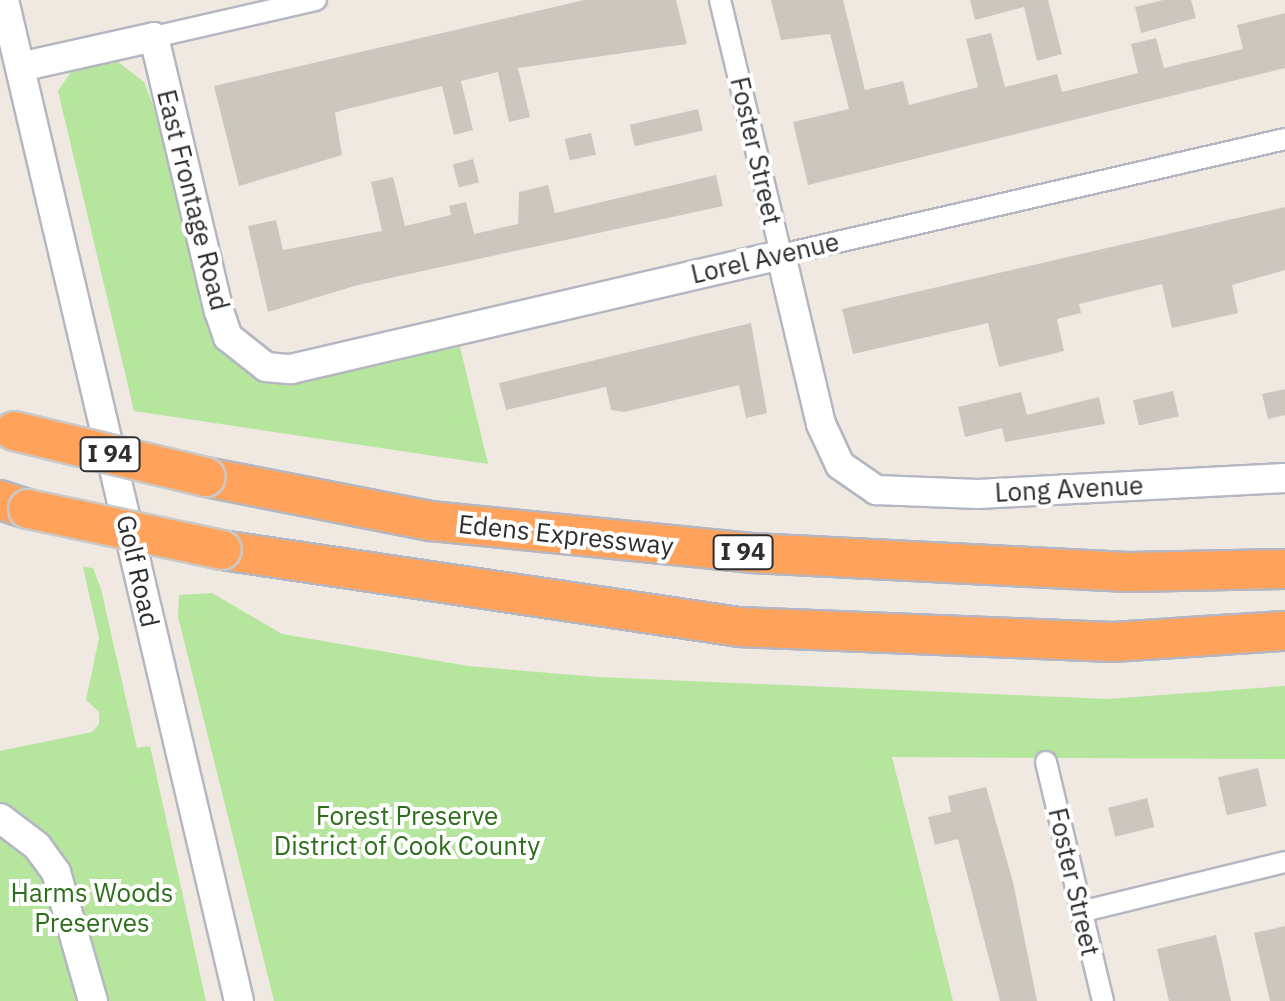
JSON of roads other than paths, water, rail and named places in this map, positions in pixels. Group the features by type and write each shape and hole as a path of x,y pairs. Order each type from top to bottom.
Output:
{"highway":[{"name":"Edens Expressway","path":"7,428 206,477 431,521 752,553 1129,572 1285,569"},
{"path":"14,504 222,550 739,627 1113,642 1285,631"}],"street":[{"name":"Golf Road","path":"4,0 10,69 239,1001"},
{"path":"10,69 316,0"},
{"name":"Foster Street","path":"720,0 821,424 840,465 856,480"},
{"name":"East Frontage Road","path":"154,37 219,311 246,357"},
{"name":"Lorel Avenue","path":"246,357 291,369 1285,139"},
{"name":"Long Avenue","path":"856,480 904,493 978,494 1285,478"},
{"name":"Foster Street","path":"1046,762 1103,1001"},
{"path":"0,818 37,846 56,872 93,1001"},
{"path":"1080,912 1285,862"}],"park label":[{"name":"Forest Preserve District of Cook County","path":"407,831"},
{"name":"Harms Woods Preserves","path":"92,908"}]}
